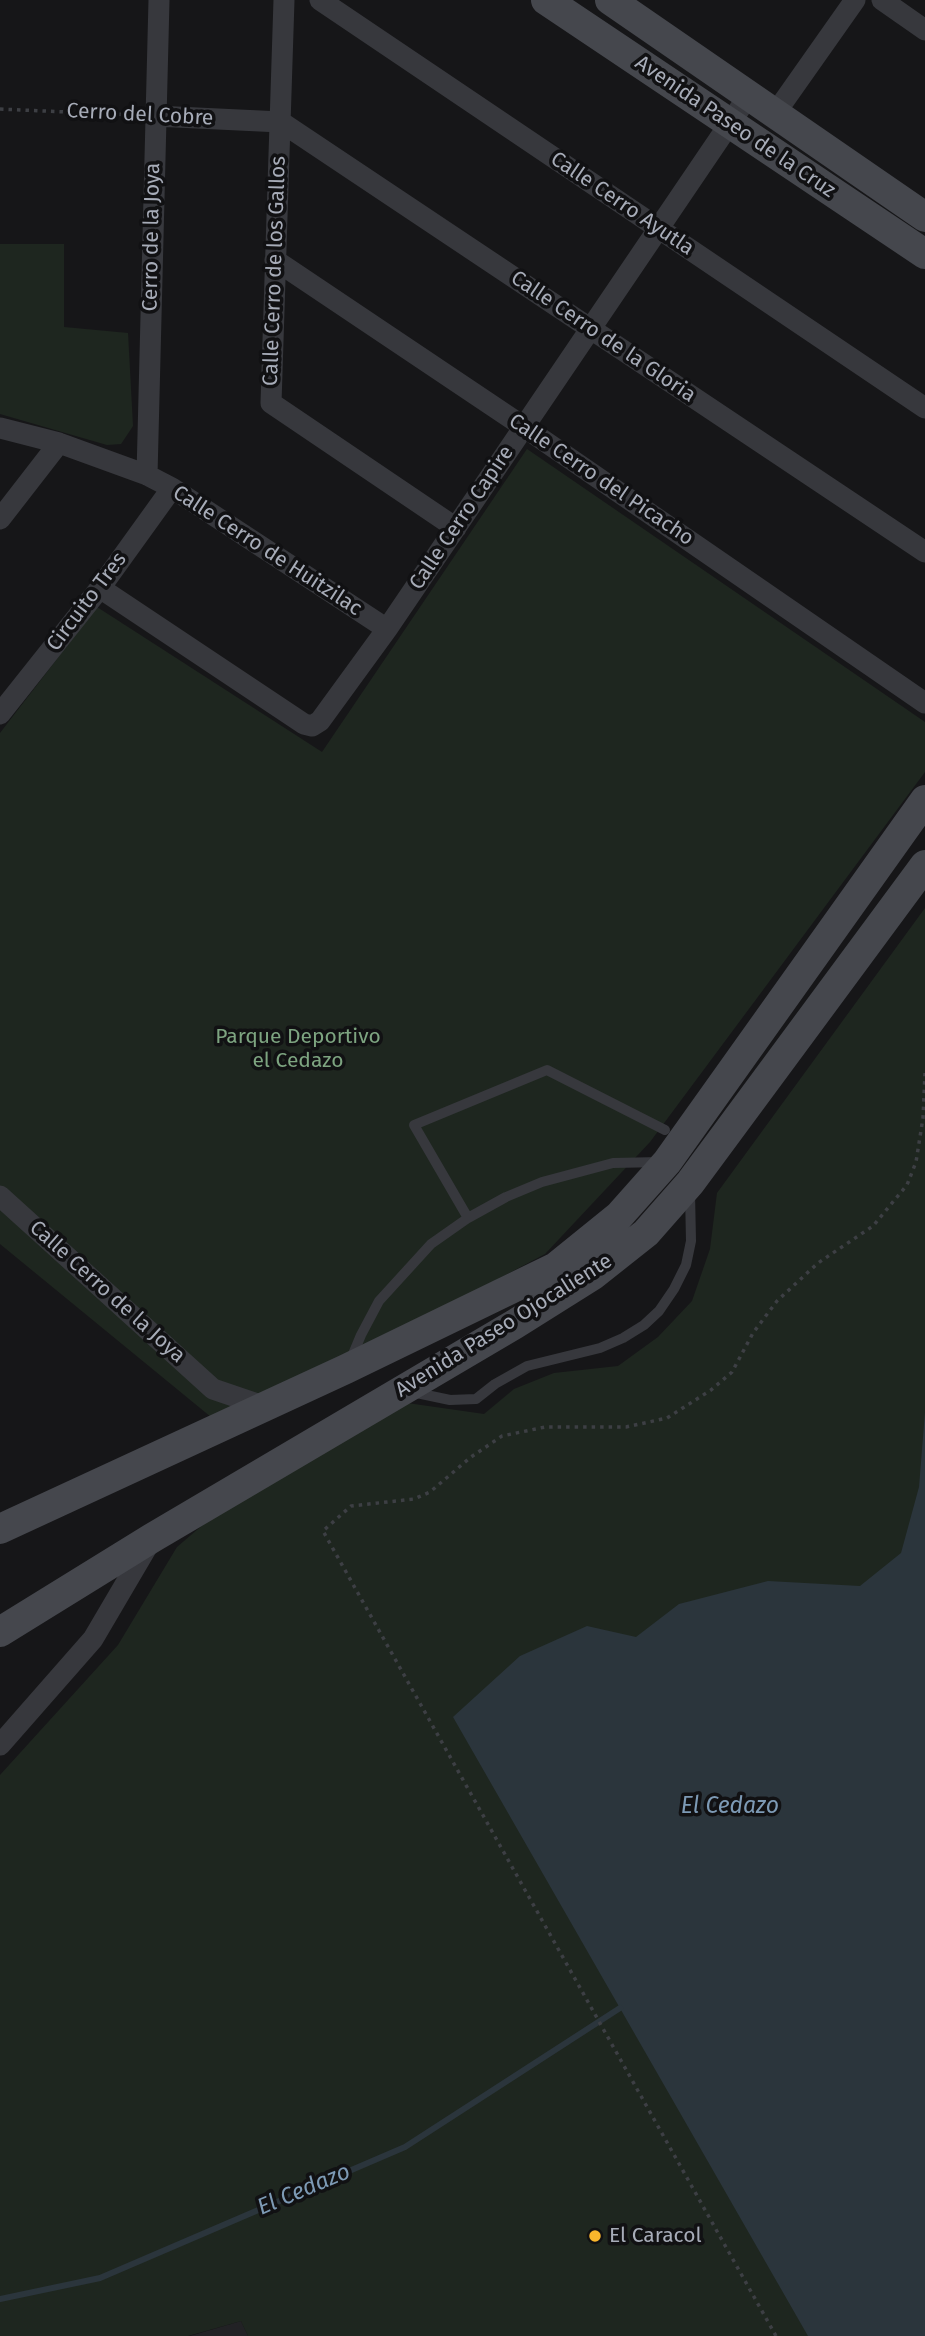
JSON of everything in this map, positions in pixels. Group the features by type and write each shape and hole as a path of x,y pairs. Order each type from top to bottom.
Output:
{"main road":[{"name":"Avenida Paseo de la Cruz","path":"545,0 925,254"},
{"name":"Avenida Paseo de la Cruz","path":"610,0 925,217"},
{"name":"Avenida Paseo Ojocaliente","path":"0,1529 346,1369 556,1267 619,1216 667,1162 925,800"},
{"name":"Avenida Paseo Ojocaliente","path":"0,1632 152,1538 593,1275 646,1233 690,1183 925,865"}],"street":[{"name":"Cerro de la Joya","path":"147,475 159,0"},
{"name":"Calle Cerro de los Gallos","path":"284,0 271,403 456,528"},
{"name":"Calle Cerro Ayutla","path":"320,0 925,408"},
{"path":"774,115 855,0"},
{"path":"881,0 925,30"},
{"name":"Calle Cerro Capire","path":"100,588 304,724 312,726 320,721 387,629 748,95"},
{"name":"Cerro del Cobre","path":"155,116 281,122"},
{"name":"Calle Cerro de la Gloria","path":"281,122 925,552"},
{"name":"Calle Cerro del Picacho","path":"275,260 524,427 925,703"},
{"name":"Calle Cerro de Huitzilac","path":"0,428 59,443 147,475 172,488 387,629"},
{"path":"0,519 59,443"},
{"name":"Circuito Tres","path":"0,715 100,588 172,488"},
{"name":"Calle Cerro de la Joya","path":"0,1196 213,1389"},
{"path":"217,1429 213,1389 263,1406"},
{"path":"0,1745 93,1639 152,1538"}],"lane":[{"path":"468,1218 414,1125 547,1070 665,1130"},
{"path":"346,1369 360,1335 379,1301 431,1244 468,1218 506,1197 542,1182 581,1171 613,1163 667,1162"},
{"path":"402,1391 450,1400 476,1399 495,1384 527,1366 600,1348 644,1325 659,1311 686,1265 691,1241 690,1183"}],"path":[{"name":"Cerro del Cobre","path":"0,109 155,116"},
{"path":"776,2336 622,2058 582,1992 323,1531 351,1506 414,1499 430,1492 471,1457 502,1436 545,1427 626,1427 667,1418 711,1390 732,1372 753,1332 777,1301 818,1263 873,1226 907,1185 918,1151 925,1073"}],"shaded area":[{"path":"241,2321 248,2336 190,2336"}],"green space":[{"path":"0,244 64,244 64,327 128,333 133,426 121,444 107,445 0,414"},
{"name":"Parque Deportivo el Cedazo","path":"527,449 925,722 925,772 650,1142 545,1254 385,1339 211,1417 0,1244 0,733 97,607 322,752"},
{"path":"925,908 925,2336 248,2336 241,2321 188,2336 0,2336 0,1775 118,1645 177,1547 261,1475 400,1402 484,1414 514,1389 554,1373 618,1366 658,1337 692,1301 710,1249 717,1193"}],"water":[{"name":"El Cedazo","path":"925,1412 925,2336 808,2336 453,1717 520,1656 587,1626 636,1637 679,1604 768,1581 860,1586 901,1553 919,1487"}],"waterway":[{"name":"El Cedazo","path":"0,2299 100,2278 405,2147 620,2008"}],"place":[{"name":"El Caracol","path":"595,2236"}]}
